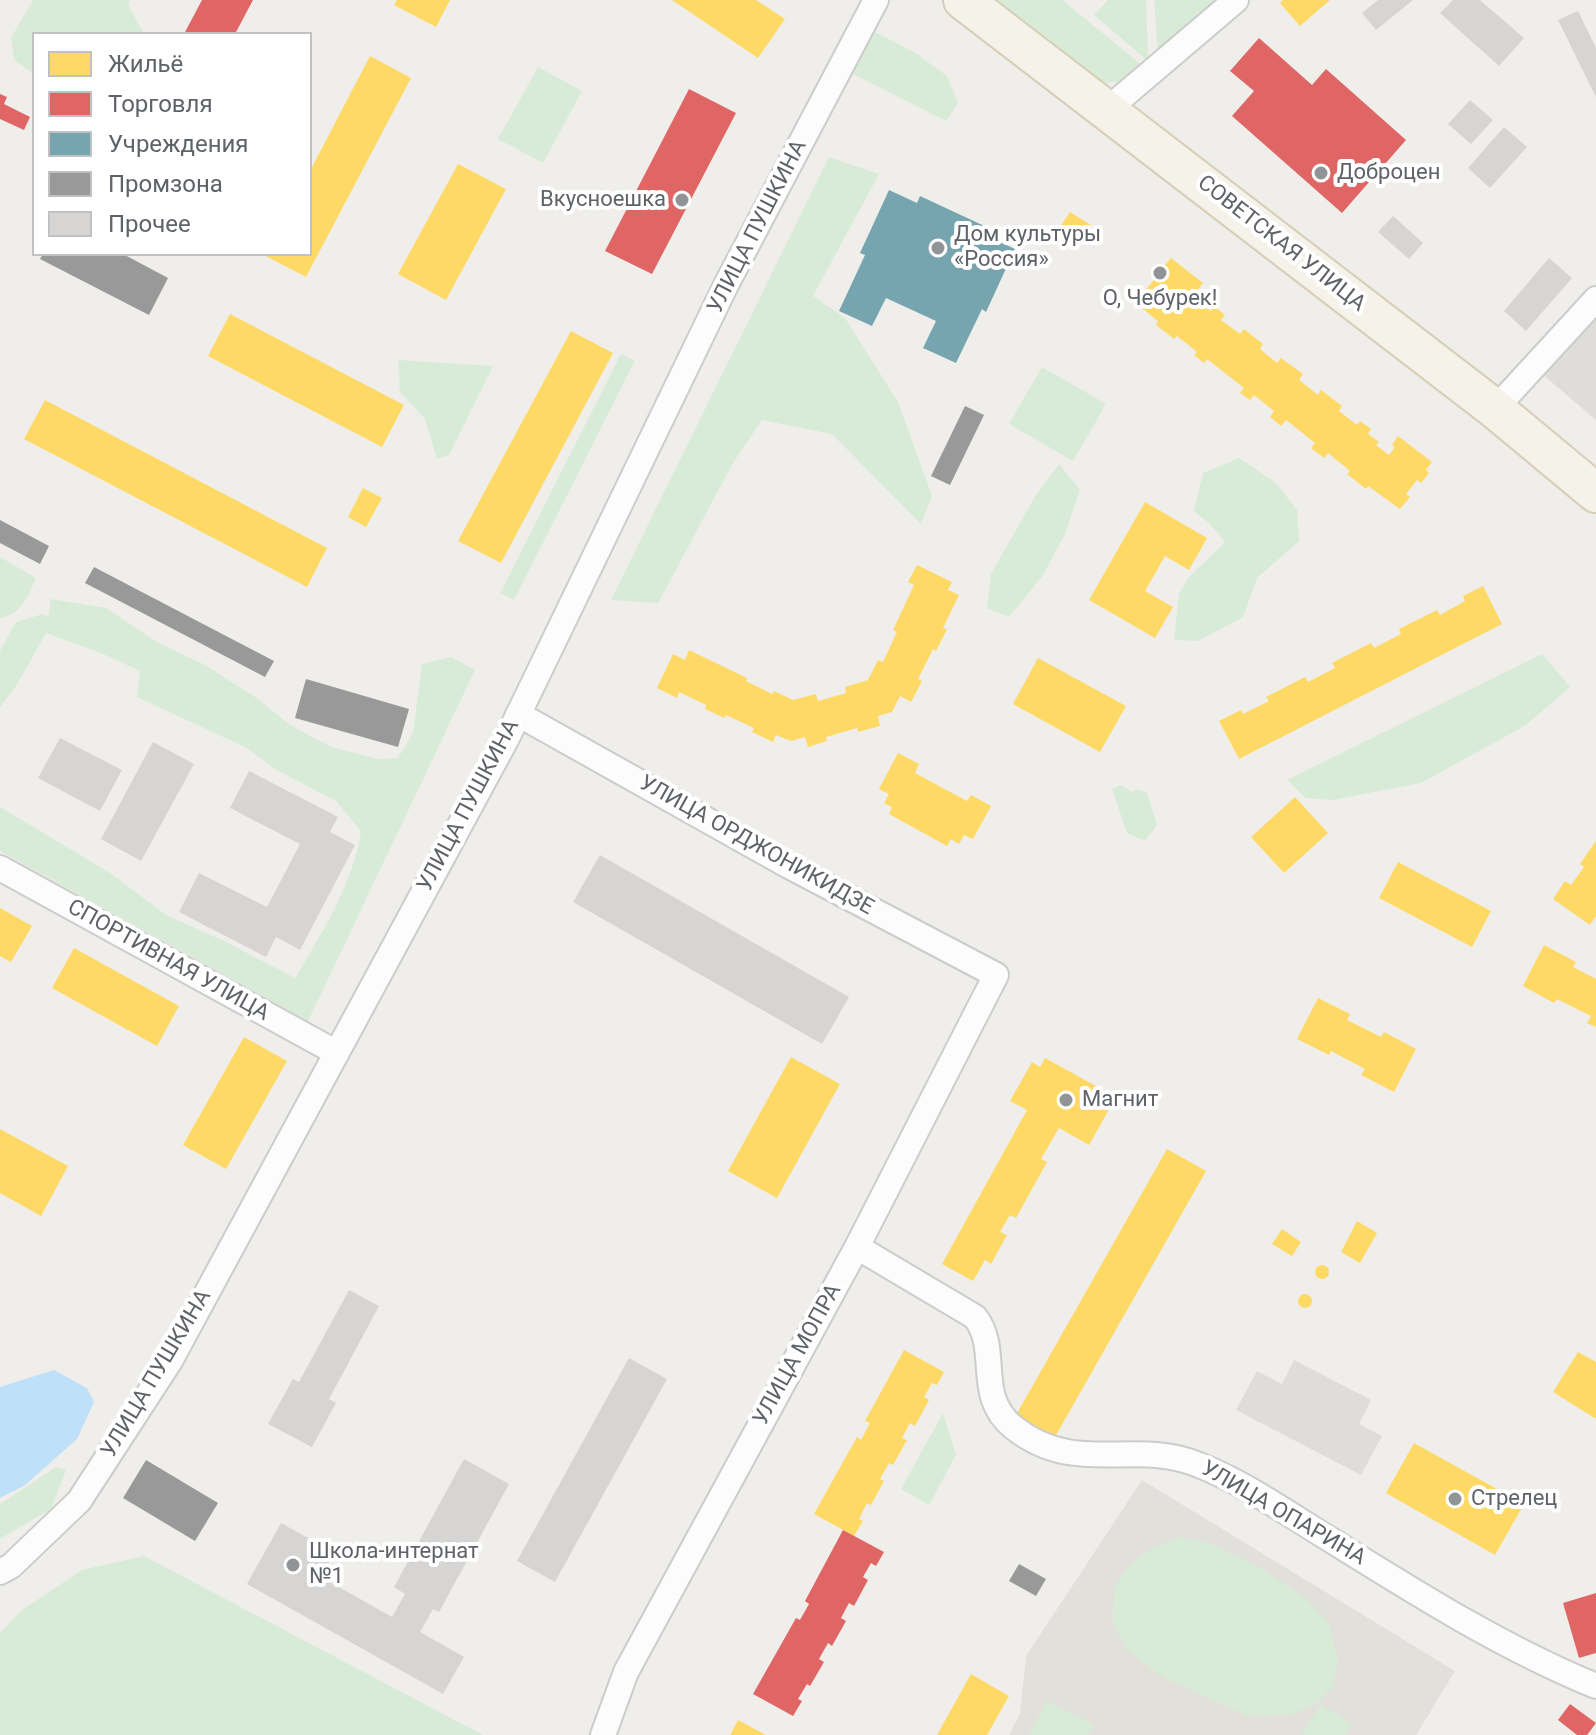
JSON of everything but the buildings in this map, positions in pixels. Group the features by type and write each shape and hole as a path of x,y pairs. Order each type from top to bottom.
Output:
{"main road":[{"name":"СОВЕТСКАЯ УЛИЦА","path":"963,0 1495,409 1596,493"}],"street":[{"name":"УЛИЦА ПУШКИНА","path":"0,1572 11,1566 79,1501 162,1374 518,714 726,285 876,0"},
{"path":"1108,109 1236,0"},
{"path":"1495,409 1596,299"},
{"name":"УЛИЦА ОРДЖОНИКИДЗЕ","path":"518,714 787,865 996,975"},
{"name":"СПОРТИВНАЯ УЛИЦА","path":"0,868 337,1053"},
{"name":"УЛИЦА МОПРА","path":"603,1735 626,1672 857,1247 996,975"},
{"name":"УЛИЦА ОПАРИНА","path":"857,1247 975,1317 984,1336 994,1404 1004,1419 1034,1441 1078,1455 1150,1453 1197,1463 1244,1488 1408,1588 1550,1667 1596,1686"}],"shaded area":[{"path":"1596,315 1596,420 1541,373"},
{"path":"1294,1360 1371,1400 1359,1424 1382,1436 1361,1475 1236,1410 1257,1371 1282,1384"},
{"path":"1142,1480 1455,1671 1416,1735 1009,1735 1020,1713 1026,1656"}],"green space":[{"path":"33,0 130,0 128,5 143,32 32,32 32,73 14,60 11,38"},
{"path":"991,0 1062,0 1143,66 1118,82 1100,83"},
{"path":"1108,0 1146,0 1148,61 1094,15"},
{"path":"1154,0 1215,0 1158,52"},
{"path":"873,31 914,52 947,76 958,103 946,121 853,74"},
{"path":"538,67 582,91 543,163 498,139"},
{"path":"829,157 879,174 813,296 845,318 898,402 932,496 921,524 832,434 762,420 733,463 658,603 611,600"},
{"path":"621,354 635,361 514,600 500,593"},
{"path":"398,360 493,366 449,455 437,459 425,419 400,392"},
{"path":"1042,367 1106,404 1073,461 1009,424"},
{"path":"1239,458 1276,483 1297,510 1299,541 1257,578 1243,617 1198,641 1174,640 1179,594 1188,578 1225,542 1194,511 1203,473"},
{"path":"1059,464 1080,490 1065,534 1043,575 1009,617 987,608 991,574 1036,495"},
{"path":"0,557 36,578 19,609 0,618"},
{"path":"51,599 106,608 157,642 205,665 258,699 290,725 331,747 378,759 398,758 413,733 422,664 451,657 475,670 308,1021 0,851 0,807 110,873 166,915 295,978 344,888 361,831 336,801 275,769 247,748 137,697 140,671 46,633 16,686 0,707 0,651 16,622 43,614 48,617"},
{"path":"1542,654 1570,687 1526,725 1421,783 1332,800 1306,798 1287,780"},
{"path":"1121,785 1132,792 1138,789 1147,793 1157,825 1145,841 1127,833 1112,789"},
{"path":"943,1413 956,1455 929,1505 901,1489"},
{"path":"56,1467 66,1470 51,1509 0,1539 0,1504"},
{"path":"1180,1537 1208,1543 1259,1567 1307,1599 1329,1624 1338,1661 1333,1686 1319,1702 1293,1714 1248,1716 1164,1678 1128,1651 1112,1620 1115,1587 1129,1566 1149,1550"},
{"path":"144,1556 483,1735 0,1735 0,1633 22,1610 82,1570"},
{"path":"1046,1701 1094,1725 1088,1735 1029,1735"},
{"path":"1321,1704 1352,1724 1345,1735 1302,1735"}],"water":[{"path":"54,1370 87,1388 94,1402 77,1439 24,1486 0,1498 0,1387"}],"place":[{"name":"Доброцен","path":"1321,173"},
{"name":"Вкусноешка","path":"682,200"},
{"name":"Дом культуры «Россия»","path":"938,248"},
{"name":"О, Чебурек!","path":"1160,273"},
{"name":"Магнит","path":"1066,1100"},
{"name":"Стрелец","path":"1455,1499"},
{"name":"Школа-интернат №1","path":"293,1565"}]}
